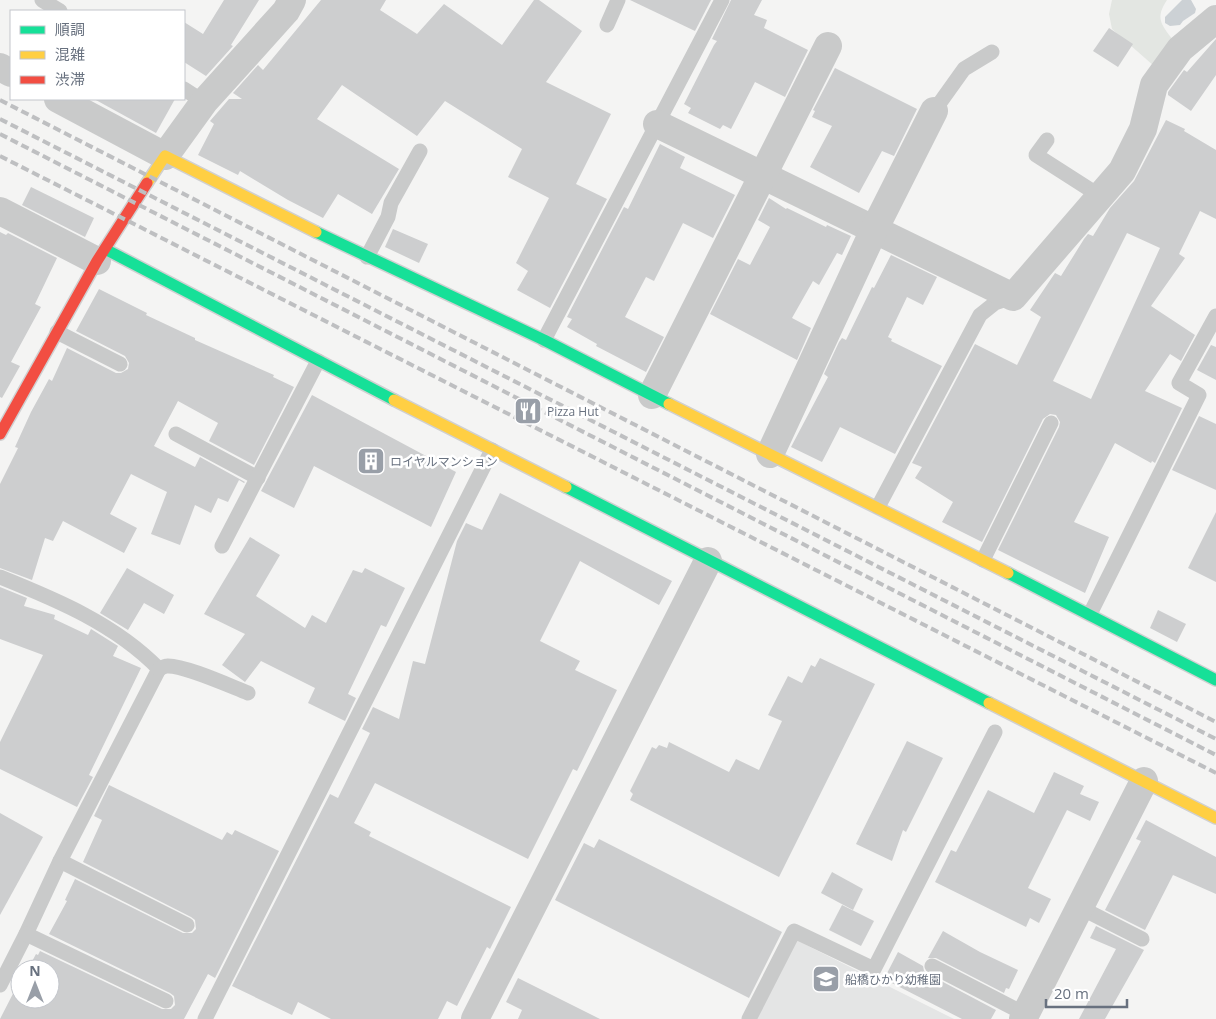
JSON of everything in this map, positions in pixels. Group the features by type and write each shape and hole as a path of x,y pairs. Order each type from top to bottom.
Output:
{"street":[{"path":"0,434 101,255 165,156 194,95 286,11 292,0"},
{"path":"657,124 1013,297 1122,170 1143,130 1154,85 1180,49 1216,19"},
{"path":"652,395 828,46"},
{"path":"60,100 165,156 367,257 544,340 878,507 1216,680"},
{"path":"770,454 874,230 934,111"},
{"path":"0,211 101,255 318,361 1216,818"},
{"path":"475,1019 708,561"},
{"path":"1024,1016 1144,781"}],"lane":[{"path":"42,0 58,10"},
{"path":"607,25 618,0"},
{"path":"544,340 722,0"},
{"path":"934,111 964,69 992,52"},
{"path":"1046,140 1036,155 1100,196"},
{"path":"367,257 388,217 391,203 420,151"},
{"path":"878,507 980,315 995,303 1013,297"},
{"path":"1090,614 1198,395 1179,383 1216,316"},
{"path":"57,332 120,364"},
{"path":"222,546 318,361"},
{"path":"983,560 1051,423"},
{"path":"176,434 258,478"},
{"path":"205,1019 492,450"},
{"path":"0,577 65,603 118,634 143,652 159,669"},
{"path":"0,985 60,861 159,669 166,666 184,670 248,693"},
{"path":"748,1019 794,931 874,969 995,732"},
{"path":"60,861 187,925"},
{"path":"1079,907 1142,938"},
{"path":"26,934 166,1001"},
{"path":"932,966 1024,1016"}],"shaded area":[{"path":"1112,0 1167,0 1160,16 1165,30 1173,40 1154,66 1112,29 1109,14"},
{"path":"1182,0 1191,0 1196,9 1195,13 1180,25 1170,26 1165,23 1165,17"},
{"name":"船橋ひかり幼稚園","path":"796,940 954,1019 756,1019"}],"building":[{"path":"224,0 259,0 231,45 233,46 206,76 185,63 185,23 203,34"},
{"path":"321,0 386,0 380,10 417,34 444,4 502,45 534,0 539,0 582,31 546,82 611,114 576,184 607,199 550,308 517,290 528,271 516,263 549,198 508,177 522,149 445,101 417,136 342,85 317,119 399,169 372,214 338,194 323,218 288,200 240,171 238,175 198,155 214,124 210,121 229,99 242,99 233,93 258,65 263,70"},
{"path":"630,0 711,0 695,31"},
{"path":"731,0 762,0 754,15 767,20 764,28 808,50 785,97 755,82 731,129 723,125 720,129 688,113 691,108 684,104 717,41 712,39"},
{"path":"1109,28 1133,44 1118,67 1093,51"},
{"path":"1216,39 1216,75 1191,111 1168,95 1168,92 1184,70 1187,72"},
{"path":"835,68 917,109 894,156 882,151 859,193 810,167 832,126 812,117 815,111 813,110"},
{"path":"96,100 174,100 156,133"},
{"path":"1166,120 1185,129 1184,131 1216,150 1216,219 1200,211 1179,254 1185,258 1151,306 1195,335 1181,361 1170,354 1145,391 1182,408 1155,463 1152,461 1151,463 1115,443 1074,522 1109,537 1085,593 998,550 1059,427 1060,422 1056,415 1050,414 1043,419 982,542 942,522 953,502 915,478 922,467 912,463 975,344 1017,365 1041,317 1030,310 1055,273 1061,276 1084,239 1088,234 1093,236 1110,208 1134,181","holes":["1127,233 1160,248 1091,399 1053,381"]},
{"path":"660,144 685,157 680,168 735,195 713,238 683,223 654,281 646,277 625,317 664,337 646,372 596,346 597,344 567,327 572,319 567,317 624,207 628,209"},
{"path":"31,187 94,218 85,237 22,205"},
{"path":"769,198 786,209 851,236 842,255 837,253 819,285 813,281 792,318 811,328 797,360 710,314 738,259 750,265 770,227 758,220"},
{"path":"393,229 428,244 419,263 385,247"},
{"path":"0,232 6,235 8,233 57,258 35,304 41,307 11,362 20,366 2,398 0,397"},
{"path":"891,255 937,277 923,305 907,297 888,337 892,339 891,341 942,366 895,454 840,427 822,462 791,447 828,377 824,374 839,342 842,338 846,340 872,287 874,288"},
{"path":"99,289 147,313 146,315 195,338 195,340 274,375 273,377 294,387 254,465 209,441 218,423 178,401 154,446 195,467 200,457 245,482 239,480 228,502 218,498 211,513 195,505 180,545 151,534 167,492 131,474 110,514 137,528 124,553 63,521 53,541 45,538 32,580 0,568 0,484 18,448 15,447 31,412 49,379 52,381 67,348 116,373 121,373 128,369 129,363 125,356 76,331"},
{"path":"1211,345 1216,347 1216,380 1197,370"},
{"name":"ロイヤルマンション","path":"312,395 456,472 431,527 314,466 294,508 261,491"},
{"path":"1199,416 1216,424 1216,490 1172,470"},
{"path":"500,493 672,581 659,605 580,561 540,641 580,661 575,670 617,690 577,771 573,769 528,859 375,783 354,823 371,832 369,836 511,907 490,949 487,947 457,1006 447,1001 438,1019 331,1019 298,1002 292,1015 232,986 330,794 338,798 370,733 362,729 373,707 399,719 413,661 425,664 457,541 466,523 482,530"},
{"path":"1216,512 1216,582 1188,568"},
{"path":"250,537 280,555 256,596 305,628 312,615 326,623 353,570 362,573 365,568 405,588 386,627 381,625 348,694 356,698 345,721 308,703 315,688 261,661 245,682 222,665 245,634 204,614"},
{"path":"127,568 174,595 164,614 144,603 128,630 100,613"},
{"path":"0,587 27,598 24,606 55,615 54,619 88,635 91,629 118,646 113,656 141,668 89,775 93,777 77,807 0,769 0,742 43,655 0,639"},
{"path":"1158,610 1186,624 1177,642 1150,628"},
{"path":"820,658 875,684 779,877 630,800 633,794 630,791 652,747 656,749 659,745 667,748 669,742 729,772 736,759 759,770 782,721 768,715 788,676 802,683 811,665 815,667"},
{"path":"907,741 943,758 906,832 903,830 892,861 856,844"},
{"path":"1054,772 1084,786 1080,794 1099,802 1090,821 1067,810 1028,888 1051,899 1039,923 1030,918 1026,927 935,882 951,850 956,852 988,790 1034,813"},
{"path":"109,785 222,840 227,832 232,835 235,830 279,851 215,978 208,974 184,1019 0,1019 10,1000 10,1009 60,1009 60,961 162,1009 171,1009 175,1005 174,996 170,993 49,934 67,901 65,900 75,879 183,933 192,933 196,929 195,920 191,917 83,862 102,820 94,816"},
{"path":"0,813 43,837 0,915"},
{"path":"1146,820 1216,857 1216,894 1173,875 1145,930 1105,910 1141,841 1136,839"},
{"path":"599,839 782,932 749,998 555,900 584,843 594,848"},
{"path":"832,872 863,889 853,910 821,893"},
{"path":"842,905 874,921 861,946 829,930"},
{"path":"1096,926 1144,950 1105,1019 1079,1019 1116,949 1090,938"},
{"path":"943,931 980,952 1018,970 1009,989 1006,988 1004,993 936,958 928,958"},
{"path":"40,951 57,959 33,959"},
{"path":"898,952 923,966 924,971 928,974 996,1010 991,1019 962,1019 884,979"},
{"path":"518,978 600,1019 518,1019 522,1010 506,1002"}],"railway":[{"path":"0,100 1216,722"},
{"path":"0,119 1216,739"},
{"path":"0,134 1216,755"},
{"path":"0,156 1216,773"}],"traffic: fast":[{"path":"316,232 544,340 669,404"},
{"path":"105,249 394,400"},
{"path":"566,487 989,703"},
{"path":"1008,573 1216,680"}],"traffic: slow":[{"path":"147,183 165,156 316,232"},
{"path":"394,400 566,487"},
{"path":"669,404 1008,573"},
{"path":"989,703 1216,818"}],"traffic: jam":[{"path":"0,434 97,261 147,183"}],"place":[{"name":"Pizza Hut","path":"528,411"},
{"name":"ロイヤルマンション","path":"371,461"},
{"name":"船橋ひかり幼稚園","path":"826,979"}]}
